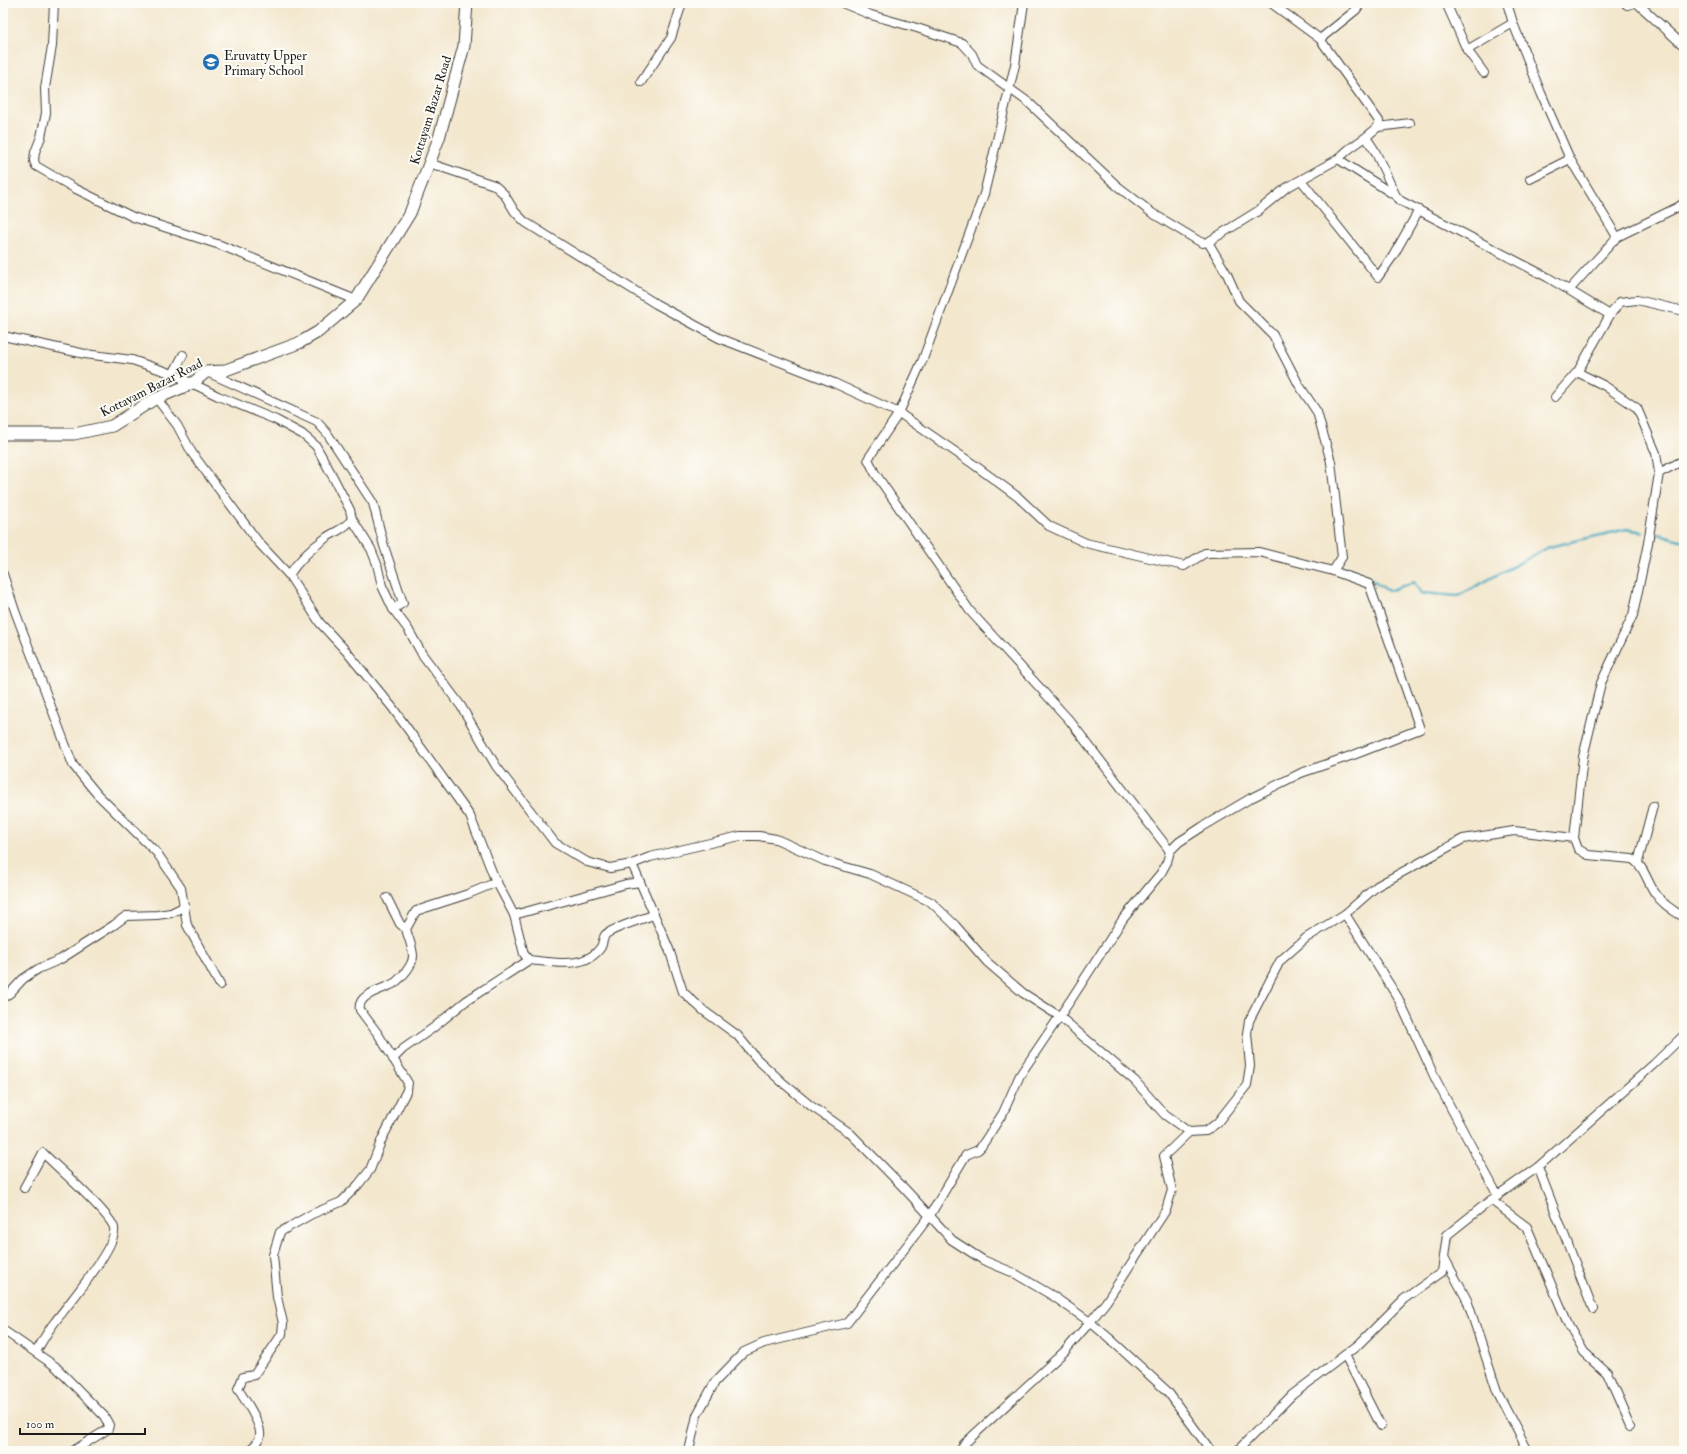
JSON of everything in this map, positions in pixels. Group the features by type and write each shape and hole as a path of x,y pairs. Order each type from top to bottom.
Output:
{"main road":[{"name":"Kottayam Bazar Road","path":"3,434 74,434 112,426 157,399 194,382 206,372 223,371 299,343 318,332 356,300 410,213 439,138 464,46 467,3"}],"street":[{"path":"54,3 52,46 45,88 46,114 41,137 35,152 34,161 36,166 74,188 133,217 220,245 356,300"},
{"path":"641,82 671,38 682,3"},
{"path":"842,3 870,15 916,28 962,44 972,54 977,65 1033,107 1116,185 1152,213 1202,243 1208,242 1258,211 1286,188 1338,159 1378,127 1410,123"},
{"path":"1024,3 1014,65 984,194 923,359 899,414 868,459 970,611 1070,721 1170,851"},
{"path":"1272,3 1320,39 1379,121 1378,127"},
{"path":"1320,39 1356,10 1361,3"},
{"path":"1446,3 1467,50 1484,73"},
{"path":"1507,3 1513,23 1540,93 1570,159 1617,237"},
{"path":"1625,3 1627,5 1636,3 1684,46"},
{"path":"1467,50 1513,23"},
{"path":"1366,137 1375,151 1396,196"},
{"path":"1338,159 1396,196 1401,201 1570,289 1610,315"},
{"path":"1530,179 1570,159"},
{"path":"429,163 494,185 504,194 514,212 526,222 656,304 719,338 834,383 899,414 974,464 1018,497 1049,526 1086,543 1184,566 1204,553 1259,552 1333,571 1368,584 1420,728 1356,754 1301,773 1251,798 1179,842 1170,851 1167,862 1161,873 1122,919 1072,998 1020,1075 998,1120 978,1150 966,1155 929,1217 847,1323 764,1343 744,1352 715,1382 698,1416 688,1451"},
{"path":"1301,180 1378,277 1393,256 1419,210"},
{"path":"1570,289 1617,237 1678,207 1684,202"},
{"path":"1208,242 1227,274 1239,300 1273,335 1299,385 1318,412 1331,462 1342,557 1333,571"},
{"path":"1555,397 1578,370 1610,315 1620,302 1636,300 1684,311"},
{"path":"3,336 85,354 132,360 174,374 194,382 218,396 276,420 302,434 316,446 350,510 352,519 371,549 377,564 382,586 393,608 408,629 422,654 460,706 496,766 556,843 587,862 610,868 632,864 650,857 740,836 759,836 776,839 825,861 870,874 931,902 955,925 987,962 1023,993 1059,1016 1135,1081 1165,1115 1189,1132 1206,1131 1217,1123 1247,1085 1250,1066 1247,1033 1248,1021 1280,961 1306,938 1345,914 1377,886 1463,839 1514,831 1574,838"},
{"path":"174,374 184,355"},
{"path":"1578,370 1581,374 1605,386 1637,408 1656,453 1659,473 1648,543 1633,615 1601,683 1583,757 1574,838 1578,849 1588,855 1632,859 1638,862 1655,894 1669,909 1684,917"},
{"path":"206,372 317,422 327,433 373,503 384,546 403,603 393,608"},
{"path":"157,399 176,425 192,453 259,544 289,575 320,623 346,651 392,707 470,816 497,882 514,915 524,954 529,960"},
{"path":"1659,473 1684,460"},
{"path":"289,575 295,566 310,552 326,538 344,528 352,519"},
{"path":"3,574 15,611 73,765 97,794 157,853 181,888 187,925 220,985"},
{"path":"1638,862 1652,806"},
{"path":"632,864 669,949 683,992 704,1011 737,1035 757,1059 782,1082 811,1106 850,1133 952,1240 983,1260 1014,1273 1053,1296 1090,1322 1168,1392 1211,1451"},
{"path":"406,929 416,911 468,894 497,882"},
{"path":"514,915 626,884 640,882"},
{"path":"248,1451 257,1444 260,1436 259,1426 238,1390 243,1377 254,1375 282,1334 283,1323 277,1297 273,1255 280,1232 312,1214 342,1202 358,1185 370,1170 382,1139 407,1090 408,1083 378,1034 360,1010 359,1006 360,1002 377,989 395,983 410,967 413,956 406,929 400,924 387,898"},
{"path":"3,998 23,979 38,969 61,959 126,916 171,913 185,906"},
{"path":"393,1059 403,1049 433,1028 466,1000 529,960 577,963 592,956 600,947 605,935 653,914"},
{"path":"1345,914 1398,998 1436,1080 1494,1198 1527,1227 1568,1324 1584,1352 1607,1373 1630,1425"},
{"path":"1237,1451 1292,1395 1358,1345 1404,1298 1442,1272 1447,1235 1494,1198 1538,1167 1654,1064 1684,1035"},
{"path":"960,1451 964,1444 1065,1351 1090,1322 1110,1295 1166,1210 1172,1190 1164,1156 1189,1132"},
{"path":"24,1188 43,1153 103,1212 114,1228 113,1237 105,1254 53,1324 36,1352"},
{"path":"1538,1167 1593,1309"},
{"path":"1444,1257 1467,1300 1497,1391 1528,1451"},
{"path":"3,1330 55,1366 104,1416 109,1425 108,1428 73,1451"},
{"path":"1345,1355 1381,1426"}],"waterway":[{"path":"1344,567 1367,576 1388,591 1414,582 1421,593 1458,596 1549,547 1627,529 1643,532"},
{"path":"1658,534 1684,541"}],"place":[{"name":"Eruvatty Upper Primary School","path":"211,62"}]}
